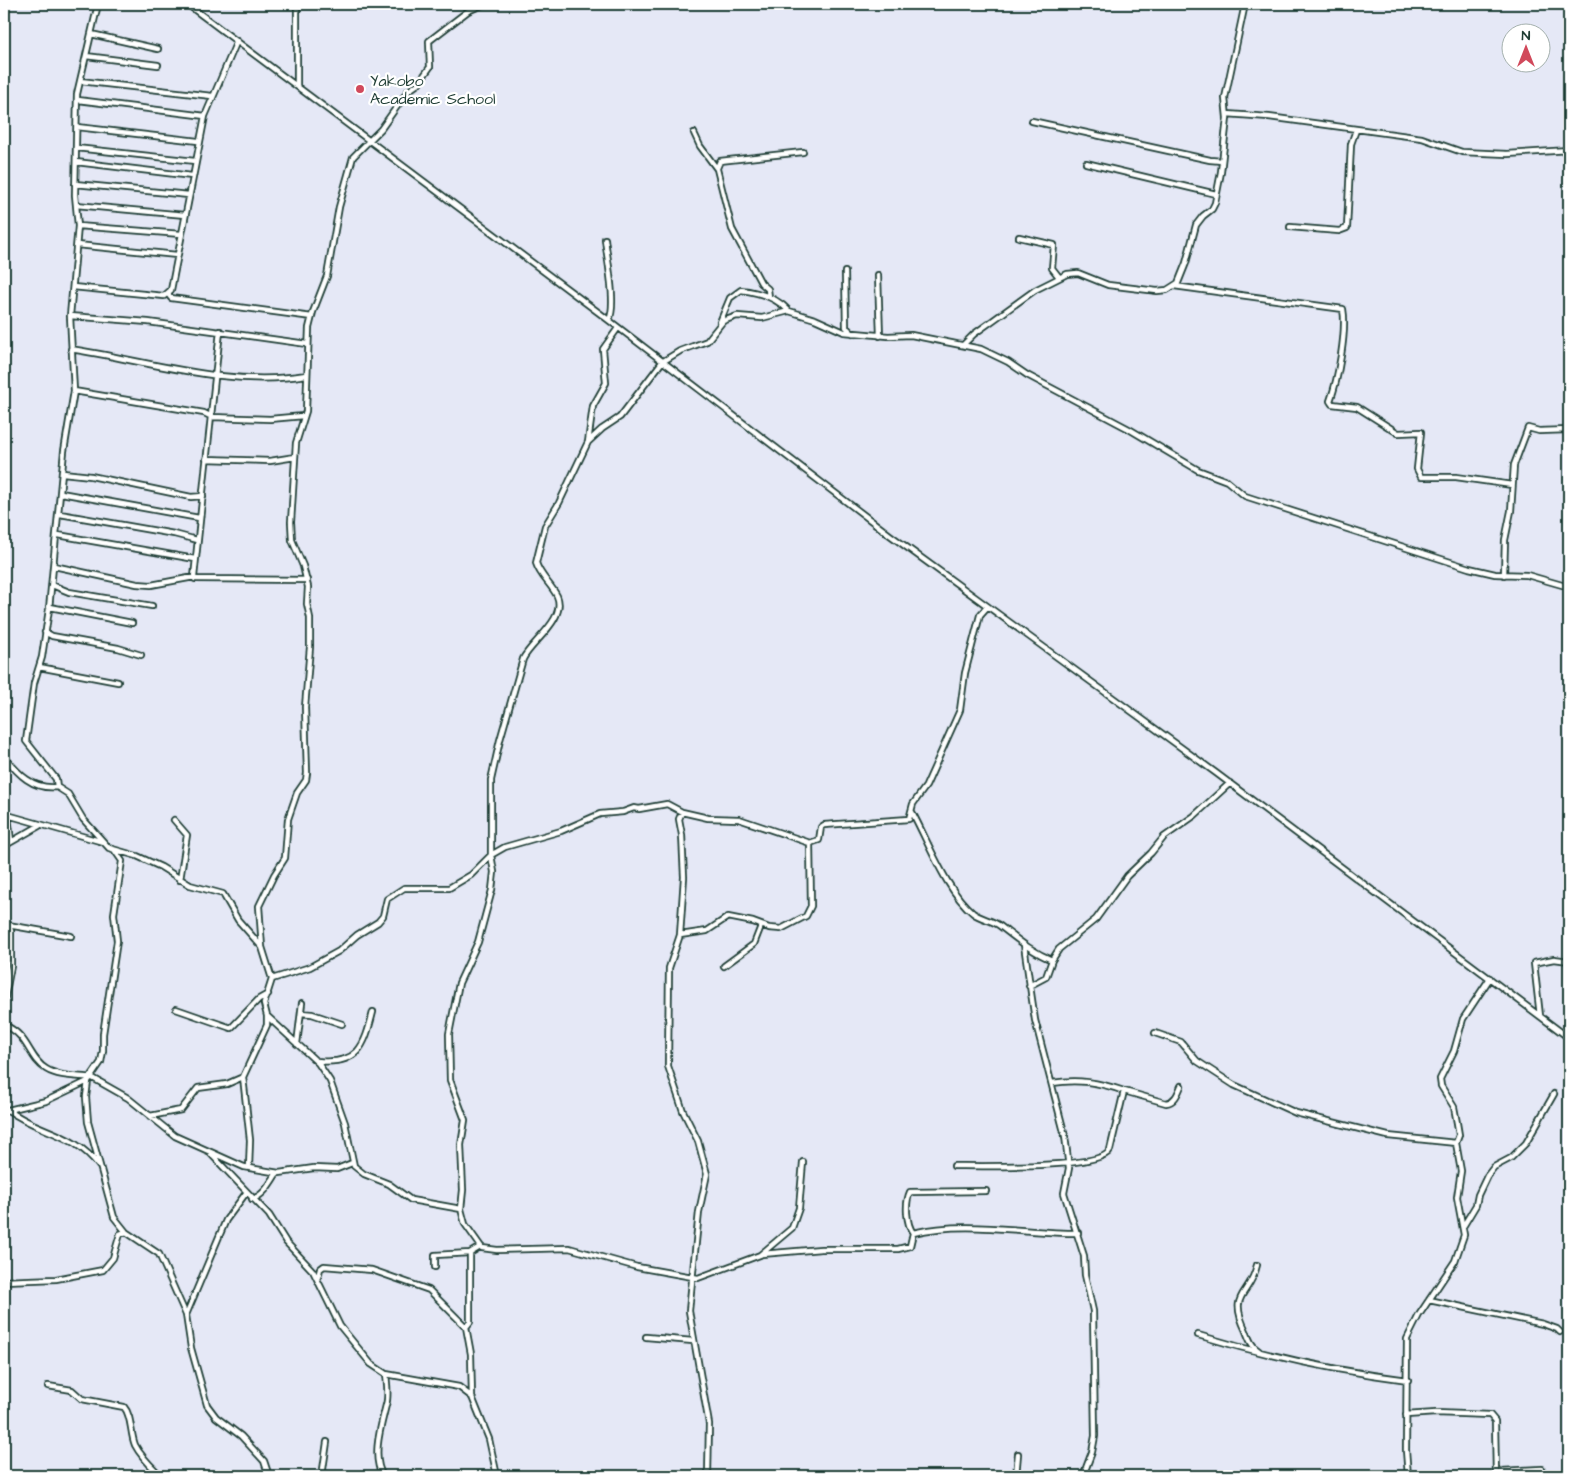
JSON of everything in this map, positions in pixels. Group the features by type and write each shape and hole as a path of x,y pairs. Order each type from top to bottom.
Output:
{"street":[{"path":"58,787 56,779 26,741 34,683 50,608 63,473 74,390 70,316 78,226 75,184 78,100 80,81 98,4"},
{"path":"188,4 987,607 1230,783 1569,1038"},
{"path":"297,4 297,86"},
{"path":"249,1168 250,1140 244,1077 267,1025 264,1002 272,979 262,947 259,906 274,875 285,858 290,814 307,773 304,707 310,629 307,580 291,537 295,457 306,411 307,344 312,317 327,276 339,207 349,168 356,153 370,142 408,91 418,84 430,67 429,41 468,11 484,4"},
{"path":"1174,286 1186,263 1196,225 1212,209 1216,194 1227,114 1225,98 1246,4"},
{"path":"91,34 158,49"},
{"path":"73,287 164,296 171,290 198,141 212,96 237,41"},
{"path":"86,56 158,65"},
{"path":"80,81 212,96"},
{"path":"78,100 205,116"},
{"path":"1227,114 1269,117 1422,138 1462,152 1507,154 1569,150"},
{"path":"1032,121 1222,161"},
{"path":"77,127 198,141"},
{"path":"1290,227 1339,231 1347,228 1351,144 1356,130"},
{"path":"694,133 700,146 717,169 732,229 748,255 761,283 768,289 769,297"},
{"path":"76,148 195,161"},
{"path":"717,169 720,161 803,152"},
{"path":"76,162 192,176"},
{"path":"1086,163 1216,194"},
{"path":"75,184 189,195"},
{"path":"76,205 185,215"},
{"path":"78,226 181,234"},
{"path":"1019,236 1054,245 1052,268 1059,277"},
{"path":"605,239 612,315 609,320"},
{"path":"77,245 177,255"},
{"path":"845,272 846,327 852,333"},
{"path":"964,344 974,334 1035,290 1059,277 1078,273 1108,284 1156,291 1174,286 1343,309 1342,341 1337,380 1330,400 1332,404 1357,407 1398,433 1421,432 1417,469 1421,477 1456,477 1512,485"},
{"path":"878,275 880,336"},
{"path":"588,442 602,429 620,417 662,362 680,351 707,341 720,324 730,298 737,291 747,291 769,297 778,301 789,312"},
{"path":"168,294 171,298 312,317"},
{"path":"720,324 737,316 762,318 789,312 852,333 880,336 912,334 964,344 1008,362 1027,375 1138,434 1198,470 1227,481 1245,496 1460,565 1504,575 1527,574 1569,587"},
{"path":"70,316 148,322 307,344"},
{"path":"618,328 603,349 606,383 593,406 588,442 559,503 545,526 536,559 538,568 557,597 558,607 547,632 526,652 500,740 491,780 491,855 494,872 492,890 478,942 458,988 448,1040 450,1080 465,1120 461,1145 463,1190 461,1209 465,1224 480,1246 497,1250 569,1248 637,1267 692,1278 703,1277 760,1254 792,1228 799,1208 803,1162"},
{"path":"194,577 196,540 203,496 220,332"},
{"path":"71,348 216,375 284,378 306,375"},
{"path":"74,390 212,417 270,419 304,416"},
{"path":"1504,575 1505,545 1514,465 1525,441 1527,429 1569,430"},
{"path":"206,459 270,461 295,457"},
{"path":"63,473 91,476 191,497 203,496"},
{"path":"61,494 199,518"},
{"path":"60,514 174,534 196,540"},
{"path":"58,534 195,559"},
{"path":"54,566 137,584 151,585 194,577 195,579 307,580"},
{"path":"52,585 69,592 152,606"},
{"path":"272,979 287,972 310,967 339,951 357,935 378,922 383,916 387,899 400,890 414,887 425,889 449,888 471,875 491,855 505,847 561,831 606,813 624,812 634,808 639,810 667,804 682,812 711,819 739,819 810,843 820,840 821,827 824,825 909,819 913,804 926,786 960,710 964,680 980,615 987,607"},
{"path":"50,608 132,623"},
{"path":"45,632 52,636 118,648 141,655"},
{"path":"39,666 118,682"},
{"path":"4,756 16,770 33,784 46,788 58,787 68,794 83,819 103,842 120,856 122,862 114,914 117,941 103,1034 102,1057 90,1079 86,1110 112,1213 126,1232 153,1248 159,1254 186,1315 190,1348 207,1405 216,1417 241,1436 264,1461 269,1476"},
{"path":"1029,986 1046,977 1052,960 1059,949 1096,919 1131,871 1151,853 1168,832 1194,816 1230,783"},
{"path":"682,812 679,818 684,877 680,935 669,968 668,1066 682,1112 698,1141 707,1174 699,1212 689,1310 709,1424 708,1476"},
{"path":"912,812 954,895 974,914 1001,926 1024,945 1052,960"},
{"path":"11,841 6,815 38,826 83,835 103,842"},
{"path":"174,820 187,835 180,880"},
{"path":"4,846 38,826"},
{"path":"680,935 707,931 728,917 753,922 776,930 786,928 798,922 809,913 811,906 810,843"},
{"path":"114,850 137,856 162,867 180,880 223,894 238,920 262,947"},
{"path":"4,924 71,936"},
{"path":"4,924 9,927 11,932 11,960 4,1002"},
{"path":"724,966 754,944 761,926"},
{"path":"1024,945 1034,1020 1064,1133 1068,1164 1064,1193 1084,1256 1085,1275 1093,1311 1096,1374 1094,1443 1083,1476"},
{"path":"1540,1016 1534,963 1554,959 1569,961"},
{"path":"1408,1476 1406,1415 1408,1380 1405,1356 1407,1339 1419,1315 1455,1261 1464,1235 1457,1197 1461,1171 1456,1143 1459,1135 1454,1107 1441,1086 1440,1079 1454,1051 1463,1019 1490,978"},
{"path":"176,1010 231,1028 259,999 268,994"},
{"path":"297,1044 302,1003"},
{"path":"315,1060 336,1063 358,1051 364,1043 374,1012"},
{"path":"301,1013 312,1014 342,1024"},
{"path":"267,1016 315,1060 330,1081 339,1099 352,1163 364,1174 389,1184 411,1200 461,1209"},
{"path":"4,1026 18,1034 44,1068 52,1072 90,1079 114,1089 175,1136 211,1154 249,1168 277,1173 314,1168 337,1169 352,1163"},
{"path":"1154,1033 1181,1042 1197,1060 1234,1085 1296,1113 1379,1134 1456,1143"},
{"path":"150,1116 181,1110 198,1088 227,1084 244,1077"},
{"path":"6,1110 46,1101 90,1079"},
{"path":"1052,1083 1072,1080 1092,1081 1166,1103 1176,1096 1181,1086"},
{"path":"954,1166 1068,1164 1089,1160 1109,1153 1124,1091"},
{"path":"1463,1227 1476,1205 1478,1195 1487,1176 1494,1168 1511,1158 1526,1143 1554,1094"},
{"path":"6,1110 80,1146 92,1155 101,1168"},
{"path":"211,1154 246,1193 269,1215 286,1242 318,1277 334,1316 350,1341 371,1364 386,1374 456,1386 472,1397"},
{"path":"252,1199 258,1198 266,1190 277,1173"},
{"path":"760,1254 821,1249 898,1249 910,1246 913,1233 908,1220 908,1198 910,1192 986,1191"},
{"path":"186,1315 226,1220 246,1193"},
{"path":"913,1233 990,1228 1078,1233"},
{"path":"4,1281 56,1279 104,1270 112,1258 120,1234 126,1232"},
{"path":"435,1267 435,1255 470,1254 480,1246"},
{"path":"466,1327 470,1322 470,1254"},
{"path":"1257,1265 1250,1284 1241,1294 1239,1314 1254,1346 1270,1355"},
{"path":"318,1277 320,1269 324,1266 372,1270 427,1289 466,1327 471,1354 472,1397 489,1439 497,1476"},
{"path":"1429,1300 1543,1324 1557,1328 1560,1332"},
{"path":"1198,1335 1270,1355 1351,1373 1408,1380"},
{"path":"646,1336 693,1341"},
{"path":"383,1476 377,1465 381,1418 387,1398 386,1374"},
{"path":"48,1386 72,1390 82,1399 124,1407 127,1411 135,1445 145,1460 161,1476"},
{"path":"1406,1415 1436,1413 1490,1415 1495,1421 1496,1476"},
{"path":"322,1476 327,1442"},
{"path":"1016,1476 1018,1454"},
{"path":"1496,1476 1501,1470 1542,1469"}],"place":[{"name":"Yakobo Academic School","path":"360,89"}]}
